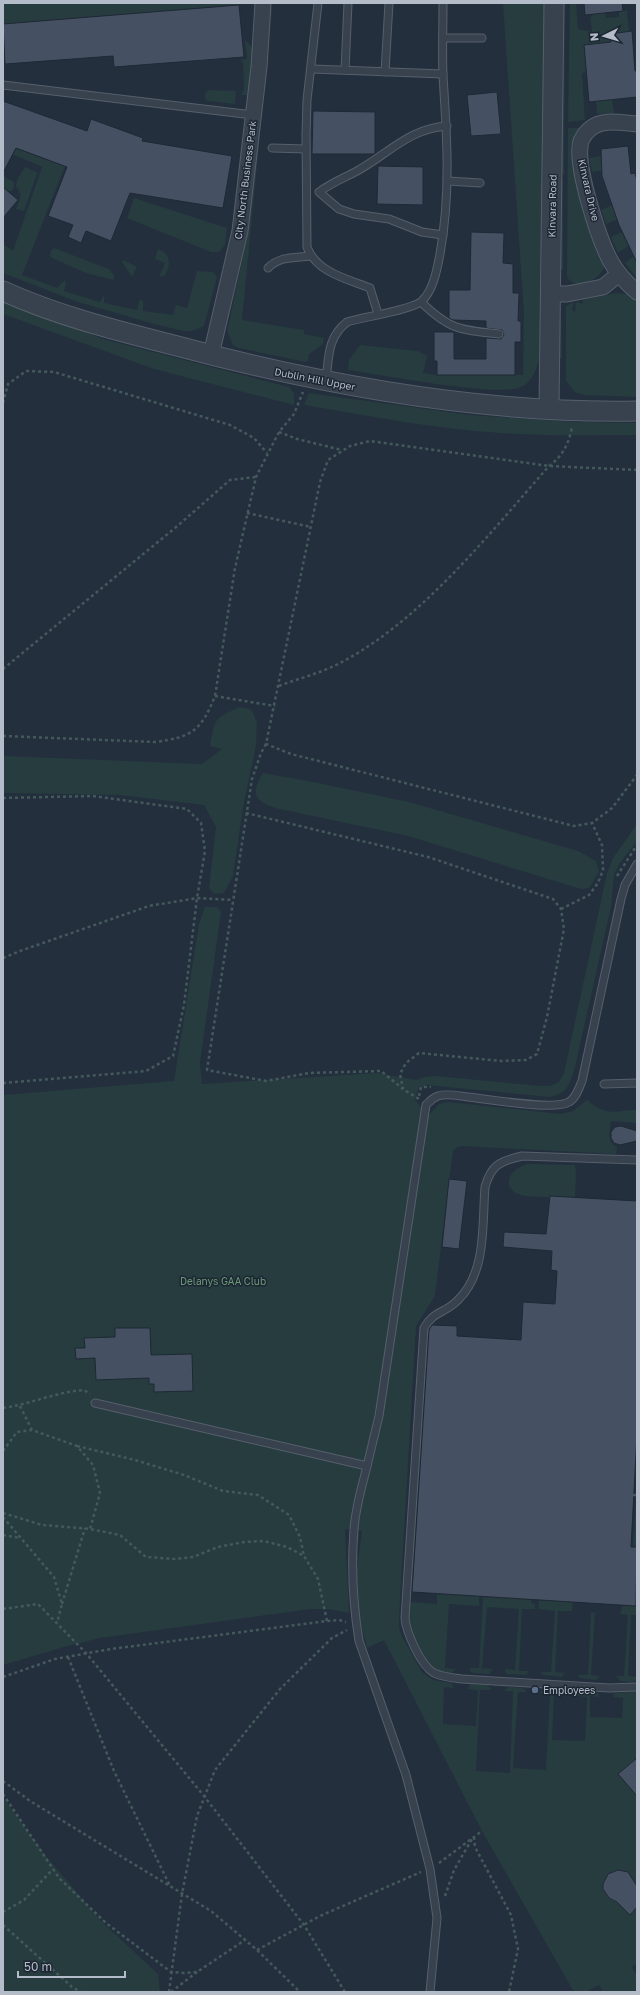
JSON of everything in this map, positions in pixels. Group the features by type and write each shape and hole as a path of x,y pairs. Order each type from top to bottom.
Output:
{"street":[{"name":"City North Business Park","path":"211,355 240,231 259,67 263,3"},
{"name":"Kinvara Road","path":"548,409 551,294 554,3"},
{"name":"Kinvara Drive","path":"637,124 612,122 596,124 585,133 581,141 580,150 584,178 604,247 619,274 637,292"},
{"path":"551,294 574,293 602,287 619,274"},
{"name":"Dublin Hill Upper","path":"3,291 62,314 211,355 326,382 462,402 548,409 637,411"}],"lane":[{"path":"318,3 308,100 306,149 307,247 310,256 321,266 333,273 370,288 378,314"},
{"path":"346,70 348,3"},
{"path":"385,72 389,3"},
{"path":"326,382 330,346 339,329 347,322 410,307 421,302 429,293 438,266 444,235 448,181 447,126 443,74 443,3"},
{"path":"443,38 482,38"},
{"path":"312,69 443,74"},
{"path":"3,85 253,115"},
{"path":"319,192 332,183 357,172 413,134 432,126 447,126"},
{"path":"272,148 306,149"},
{"path":"448,181 480,183"},
{"path":"307,189 319,192 340,209 354,214 389,219 422,232 444,235"},
{"path":"268,268 275,261 282,258 310,256"},
{"path":"421,302 434,316 452,327 499,334"},
{"path":"430,1992 437,1918 430,1870 406,1775 361,1647 354,1598 354,1530 379,1416 426,1105 431,1099 439,1095 453,1095 536,1105 560,1105 569,1102 576,1094 582,1082 621,899 625,885 637,864"},
{"path":"604,1084 637,1083"},
{"path":"637,1160 522,1156 505,1160 496,1165 488,1175 485,1187 479,1265 469,1288 458,1301 429,1318 424,1328 405,1618 408,1633 428,1668 440,1675 462,1679 508,1682 609,1688 637,1687"},
{"path":"95,1403 367,1466"}],"path":[{"path":"3,403 8,384 26,371 54,372 230,425 254,438 267,453"},
{"path":"3,736 155,742 177,739 194,731 208,713 215,696 234,568 256,476 279,432 294,414 300,401"},
{"path":"279,432 297,439 343,451"},
{"path":"279,686 334,666 381,637 443,585 549,466 557,461 566,448 571,436"},
{"path":"409,1093 381,1071 309,1073 266,1082 207,1070 252,779 260,753 266,744 320,482 328,460 350,446 370,441 549,466 637,470"},
{"path":"3,669 175,528 230,480 256,476"},
{"path":"247,513 311,528"},
{"path":"215,696 275,706"},
{"path":"266,744 291,754 574,826 592,823 612,808 637,775"},
{"path":"3,798 93,796 187,809 201,823 205,851 196,898 184,1005 173,1056 146,1071 3,1083"},
{"path":"246,813 428,858 553,899 561,909 564,929 547,1017 537,1054 526,1060 501,1061 419,1053 406,1063 400,1074 403,1089"},
{"path":"561,909 589,895 598,883 603,870 602,845 592,823"},
{"path":"616,876 637,845"},
{"path":"3,958 20,950 149,906 196,898 233,900"},
{"path":"419,1099 421,1087 435,1087"},
{"path":"3,1408 20,1406 41,1397 71,1390 84,1390 90,1395"},
{"path":"20,1406 32,1430"},
{"path":"3,1451 17,1432 32,1430 77,1446 135,1460 223,1491 258,1495 289,1515 300,1537 304,1556 318,1579 327,1621"},
{"path":"77,1446 93,1465 100,1493 90,1529"},
{"path":"3,1513 42,1526 85,1528 120,1535 146,1557 175,1559 193,1557 218,1547 244,1542 264,1541 288,1547 304,1556"},
{"path":"3,1517 54,1578 62,1604"},
{"path":"56,1623 85,1528"},
{"path":"3,1535 21,1538"},
{"path":"3,1609 38,1604 86,1653 204,1796 304,1925 345,1992"},
{"path":"3,1677 55,1660 111,1648 327,1621 339,1620 357,1624"},
{"path":"170,1992 171,1972 182,1894 197,1816 215,1770 280,1689 332,1638 357,1624"},
{"path":"68,1657 114,1771 170,1887"},
{"path":"3,1781 30,1801 211,1911 257,1950 300,1992"},
{"path":"3,1794 59,1878 106,1923 171,1972 197,1972"},
{"path":"257,1950 304,1925 413,1875 430,1870 482,1831"},
{"path":"437,1918 454,1870 474,1837"},
{"path":"474,1837 475,1846 511,1914 518,1949 509,1992"},
{"path":"3,1912 24,1900 53,1869"},
{"path":"3,1925 72,1987 81,1992"},
{"path":"170,1992 245,1940"}],"green space":[{"path":"3,3 239,3 239,5 3,24"},
{"path":"269,3 271,3 272,10 242,320 304,330 304,334 324,338 323,344 309,354 308,361 305,362 239,348 233,345 227,331 248,233"},
{"path":"503,3 546,3 543,355 534,375 527,384 509,390 465,388 348,370 349,360 360,345 417,351 427,356 423,373 437,375 523,375 524,314"},
{"path":"561,3 565,3 564,174 560,174"},
{"path":"570,3 576,3 578,29 592,32 590,17 593,16 592,14 605,13 606,18 619,17 619,11 627,11 629,32 610,34 615,70 582,73 585,120 568,122"},
{"path":"245,40 253,48 248,95 241,95 244,89 243,62 240,60 247,59"},
{"path":"208,90 236,91 235,104 207,101 205,96"},
{"path":"612,99 614,113 597,114 596,101"},
{"path":"568,128 583,128 577,134 604,268 597,277 587,283 582,284 576,284 567,277"},
{"path":"3,144 65,166 22,275 57,288 65,280 64,291 100,302 104,295 104,303 137,310 139,301 141,300 143,301 143,311 173,315 176,305 187,308 197,271 213,272 217,277 204,326 192,331 184,331 154,324 78,302 3,273 3,244 13,251 42,167 3,150"},
{"path":"601,156 606,170 592,172 589,158"},
{"path":"25,167 36,172 37,174 24,211 16,209 20,200 20,192 16,186 17,180"},
{"path":"3,176 14,182 14,188 11,191 7,191 3,196"},
{"path":"560,180 563,180 563,269 561,270 559,269"},
{"path":"134,198 227,228 225,245 219,252 211,252 127,218"},
{"path":"612,205 616,216 619,215 621,218 606,224 601,210"},
{"path":"622,232 626,240 636,235 637,240 618,253 611,237"},
{"path":"54,248 109,269 114,275 114,280 86,273 50,257 51,251"},
{"path":"158,249 168,257 169,260 165,275 159,277 165,263 155,259"},
{"path":"634,256 637,260 636,277 625,263"},
{"path":"123,260 137,267 132,277 122,262"},
{"path":"616,293 628,294 637,301 637,397 584,395 575,392 566,381 566,306 574,302 572,310 575,312 576,302 583,304 583,300"},
{"path":"3,300 103,339 289,387 294,393 294,405 154,369 3,314"},
{"path":"561,315 562,358 559,358 558,317"},
{"path":"309,393 470,415 573,422 637,423 637,435 535,435 476,431 403,422 305,405"},
{"path":"240,707 251,709 257,722 256,746 243,808 233,876 224,893 214,894 209,888 216,827 204,805 120,795 3,793 3,756 202,764 222,749 210,746 213,729 217,720 225,714"},
{"path":"263,773 409,802 578,851 596,861 599,872 589,888 581,889 408,836 275,808 262,802 256,795 257,786"},
{"name":"Delanys GAA Club","path":"637,824 637,841 620,863 614,875 611,907 575,1067 567,1087 561,1093 549,1097 427,1085 419,1087 415,1100 424,1111 430,1114 439,1104 448,1102 561,1114 573,1111 587,1100 594,1106 611,1112 637,1110 637,1123 611,1121 610,1139 611,1142 617,1147 616,1154 462,1146 457,1147 453,1151 435,1296 416,1326 399,1629 422,1672 433,1680 451,1683 454,1688 444,1687 443,1724 476,1726 478,1690 467,1689 471,1684 486,1685 491,1688 491,1690 480,1690 476,1771 510,1773 513,1691 504,1691 508,1687 523,1688 527,1692 518,1692 513,1768 546,1770 550,1694 540,1693 541,1691 549,1689 562,1689 564,1692 564,1695 554,1694 552,1740 585,1741 587,1697 577,1696 579,1692 597,1692 600,1697 590,1696 590,1717 622,1718 623,1698 613,1697 614,1693 637,1692 637,1758 619,1774 637,1796 637,1963 632,1967 637,1976 637,1992 603,1992 599,1985 586,1992 574,1992 482,1831 384,1640 367,1648 358,1611 356,1576 362,1531 345,1529 349,1613 328,1609 311,1609 100,1638 3,1665 3,1095 174,1081 199,924 205,907 217,907 221,912 200,1063 202,1084 377,1073 417,1080 424,1077 435,1076 550,1086 559,1082 564,1073 607,873 613,858"},
{"path":"528,1164 575,1165 575,1197 531,1197 514,1192 510,1188 509,1183 511,1174 521,1166"},
{"path":"636,1501 637,1547 633,1547"},
{"path":"437,1594 479,1596 479,1606 449,1604 445,1668 456,1669 451,1674 441,1673 430,1667 408,1621 409,1604 411,1602 437,1604"},
{"path":"483,1597 532,1599 531,1603 535,1604 535,1609 522,1609 519,1671 529,1671 526,1675 508,1674 505,1672 505,1669 515,1670 519,1609 487,1607 482,1668 493,1669 489,1674 473,1673 470,1671 470,1668 479,1668"},
{"path":"539,1600 573,1602 572,1611 558,1611 555,1672 565,1673 562,1677 543,1675 541,1672 551,1672 555,1611 538,1609"},
{"path":"627,1605 637,1606 637,1615 631,1615 628,1676 637,1677 637,1680 631,1682 620,1681 616,1676 624,1676 628,1615 620,1614 622,1607"},
{"path":"591,1612 595,1613 591,1675 600,1676 596,1680 580,1678 578,1675 588,1675"},
{"path":"3,1797 45,1855 101,1921 158,1974 160,1992 3,1992"}],"building":[{"path":"584,3 622,3 623,11 585,15"},
{"path":"239,5 244,57 114,67 113,56 5,64 3,24"},
{"path":"632,31 635,71 637,71 637,97 589,102 584,45 611,42 610,34"},
{"path":"497,92 501,134 471,136 467,95"},
{"path":"3,101 87,131 91,119 143,138 142,141 232,156 223,208 130,193 111,241 86,231 81,243 68,237 73,225 48,216 67,167 16,148 3,173"},
{"path":"313,111 375,112 375,154 312,154"},
{"path":"628,146 631,174 635,173 637,181 637,263 619,225 602,176 601,149"},
{"path":"378,166 423,167 423,205 377,204"},
{"path":"3,187 18,200 3,218"},
{"path":"471,232 504,233 503,263 513,264 513,293 519,293 518,321 521,321 521,342 515,342 515,375 437,375 437,361 434,361 434,332 454,332 454,359 486,359 486,338 501,339 504,335 502,330 486,328 486,321 453,320 449,318 449,290 470,290"},
{"path":"621,1126 637,1131 637,1141 620,1145 614,1143 611,1138 611,1132 615,1127"},
{"path":"449,1179 467,1181 459,1249 442,1247"},
{"path":"550,1196 637,1201 637,1435 631,1547 637,1547 636,1606 412,1592 429,1330 432,1325 457,1326 457,1336 521,1340 523,1302 555,1304 557,1271 551,1270 552,1251 503,1247 504,1232 546,1234"},
{"path":"115,1328 150,1328 151,1355 192,1354 193,1391 154,1392 154,1384 149,1384 149,1378 96,1380 95,1358 76,1359 75,1348 85,1348 84,1338 115,1337"},
{"path":"637,1758 637,1796 618,1774"},
{"path":"618,1870 628,1872 637,1886 637,1907 630,1915 617,1902 609,1898 603,1889 603,1884 608,1874"}],"place":[{"name":"Employees","path":"535,1690"}]}
